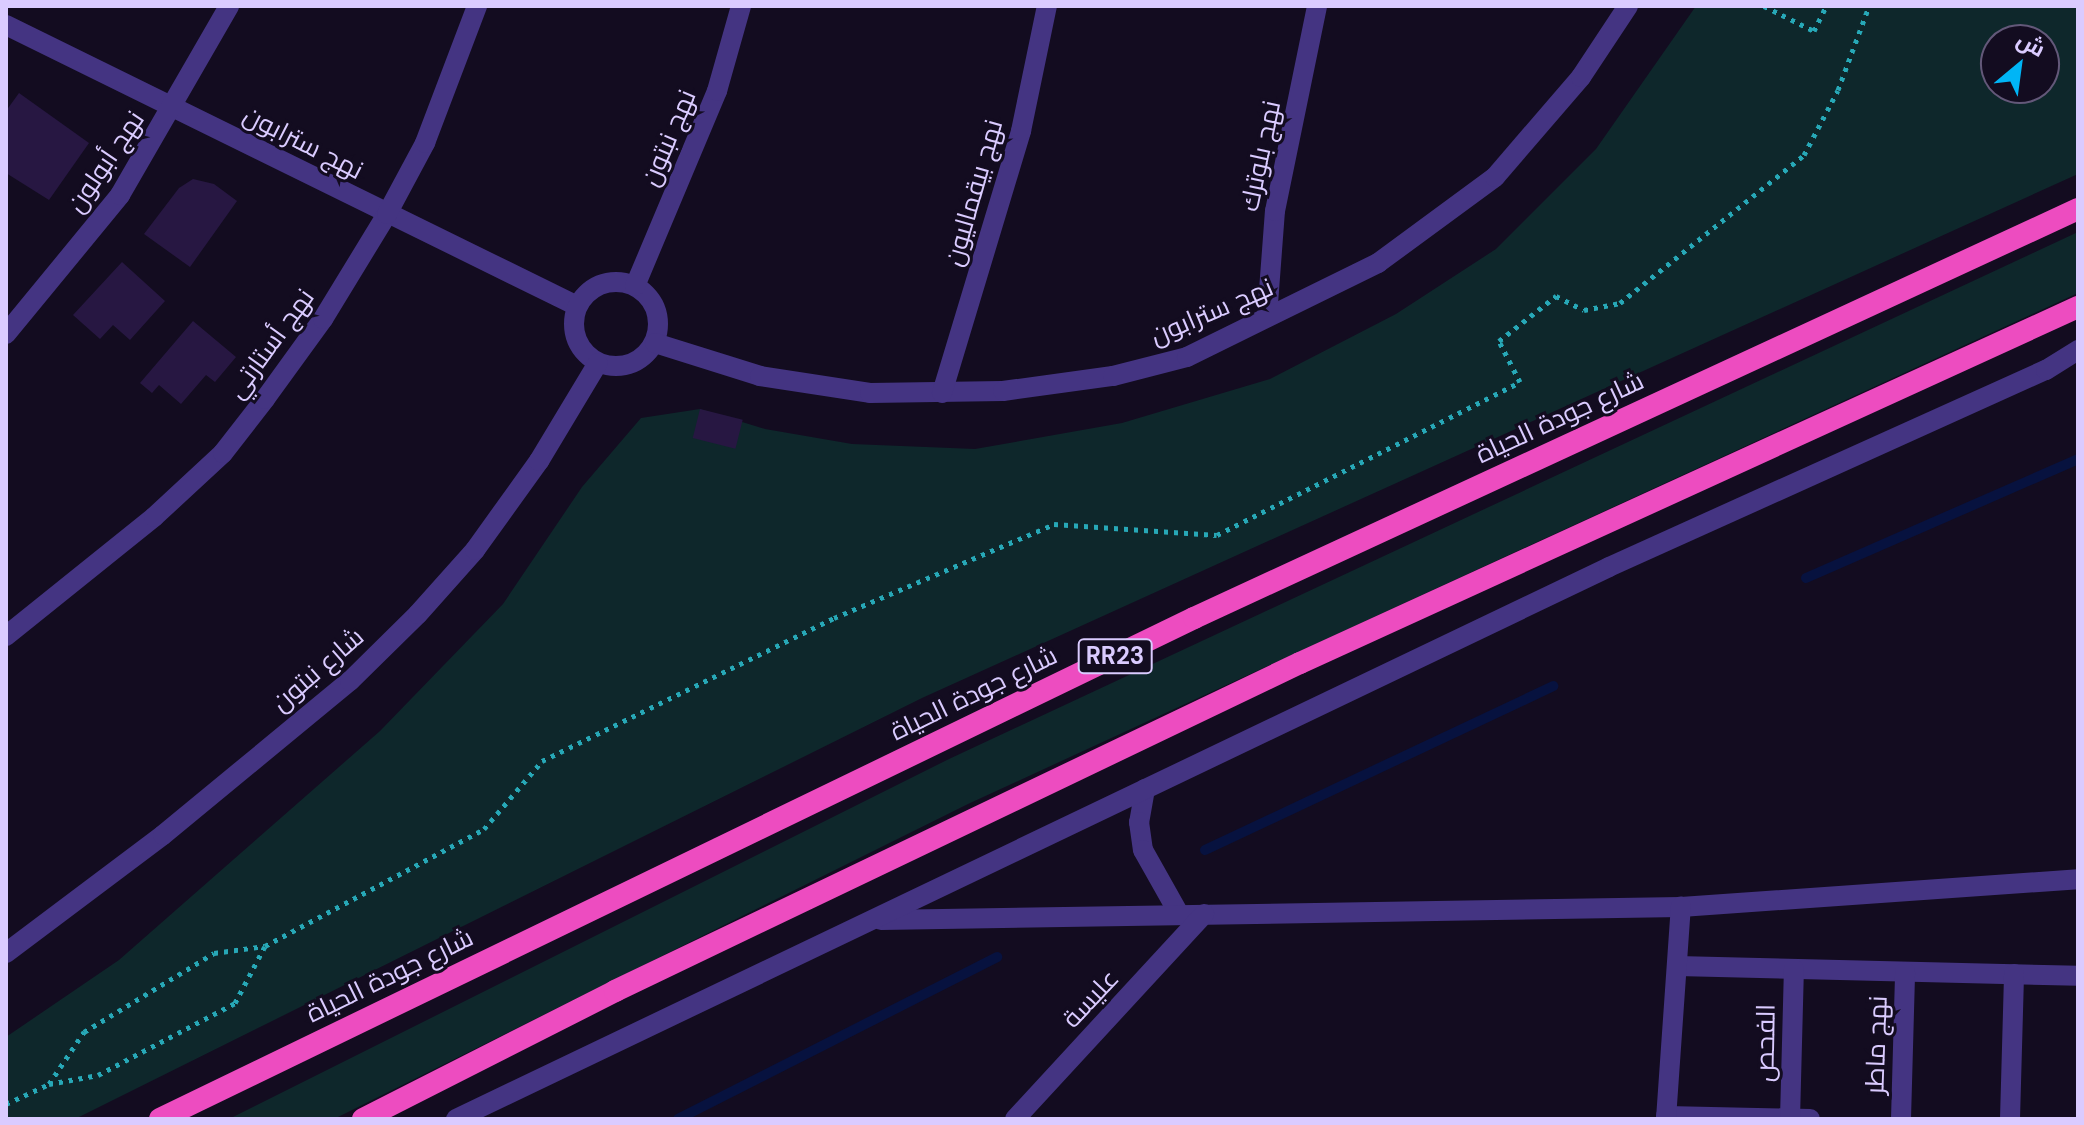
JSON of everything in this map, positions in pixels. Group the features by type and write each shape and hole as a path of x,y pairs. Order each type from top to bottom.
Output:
{"highway":[{"name":"شارع جودة الحياة","path":"160,1119 1194,618 2078,209"},
{"path":"363,1119 629,984 1300,663 2078,307"}],"street":[{"name":"نهج أبولون","path":"6,334 120,195 174,107 229,6"},
{"name":"نهج أستارتي","path":"6,636 86,576 223,453 323,319 387,214 425,143 477,6"},
{"name":"نهج نبتون","path":"635,286 717,91 741,6"},
{"name":"نهج بيقماليون","path":"942,393 1021,131 1047,6"},
{"name":"نهج بلوترك","path":"1267,317 1275,211 1317,6"},
{"name":"نهج سترابون","path":"655,343 760,376 870,393 1003,391 1113,376 1187,357 1378,263 1495,177 1581,77 1628,6"},
{"name":"نهج سترابون","path":"6,25 577,306"},
{"path":"602,285 635,286 656,310 655,343 631,365 598,363 577,338 577,306 602,285"},
{"path":"456,1119 881,920 1145,789 1609,567 2046,370 2078,350"},
{"name":"شارع نبتون","path":"6,953 163,835 350,681 418,614 475,550 539,461 598,363"},
{"path":"1145,789 1139,822 1143,850 1179,914"},
{"path":"881,920 1681,907 2078,879"},
{"path":"1681,907 1666,1117 1810,1119"},
{"name":"عليسة","path":"1015,1119 1204,914"},
{"path":"1677,966 2078,976"},
{"name":"الفحص","path":"1790,1119 1794,969"},
{"name":"نهج ماطر","path":"1901,1119 1905,972"},
{"path":"2010,1119 2014,974"}],"path":[{"path":"1764,6 1814,31 1826,6"},
{"path":"49,1084 84,1032 214,953 265,946 484,829 542,761 834,618 1054,524 1217,535 1520,382 1499,341 1556,296 1584,310 1620,303 1804,155 1838,90 1869,6"},
{"path":"6,1104 49,1084 98,1075 235,1003 265,946"}],"green space":[{"path":"1696,6 2078,6 2078,174 922,698 75,1119 6,1119 6,1037 119,960 380,731 503,604 582,487 641,418 700,409 765,429 852,444 975,449 1122,423 1270,379 1396,314 1496,249 1596,149"},
{"path":"2078,232 2078,293 968,804 334,1119 229,1119 949,759"}],"building":[{"path":"19,93 89,143 49,200 6,173 6,111"},
{"path":"193,179 214,184 237,201 190,267 144,234 179,188"},
{"path":"122,262 165,301 130,340 113,325 100,339 73,315"},
{"path":"193,321 236,357 215,382 206,375 181,404 159,385 152,393 140,383"},
{"path":"700,409 743,420 735,449 693,438"}],"waterway":[{"path":"1806,578 2078,459"},
{"path":"1205,850 1553,686"},
{"path":"678,1119 997,957"}]}
